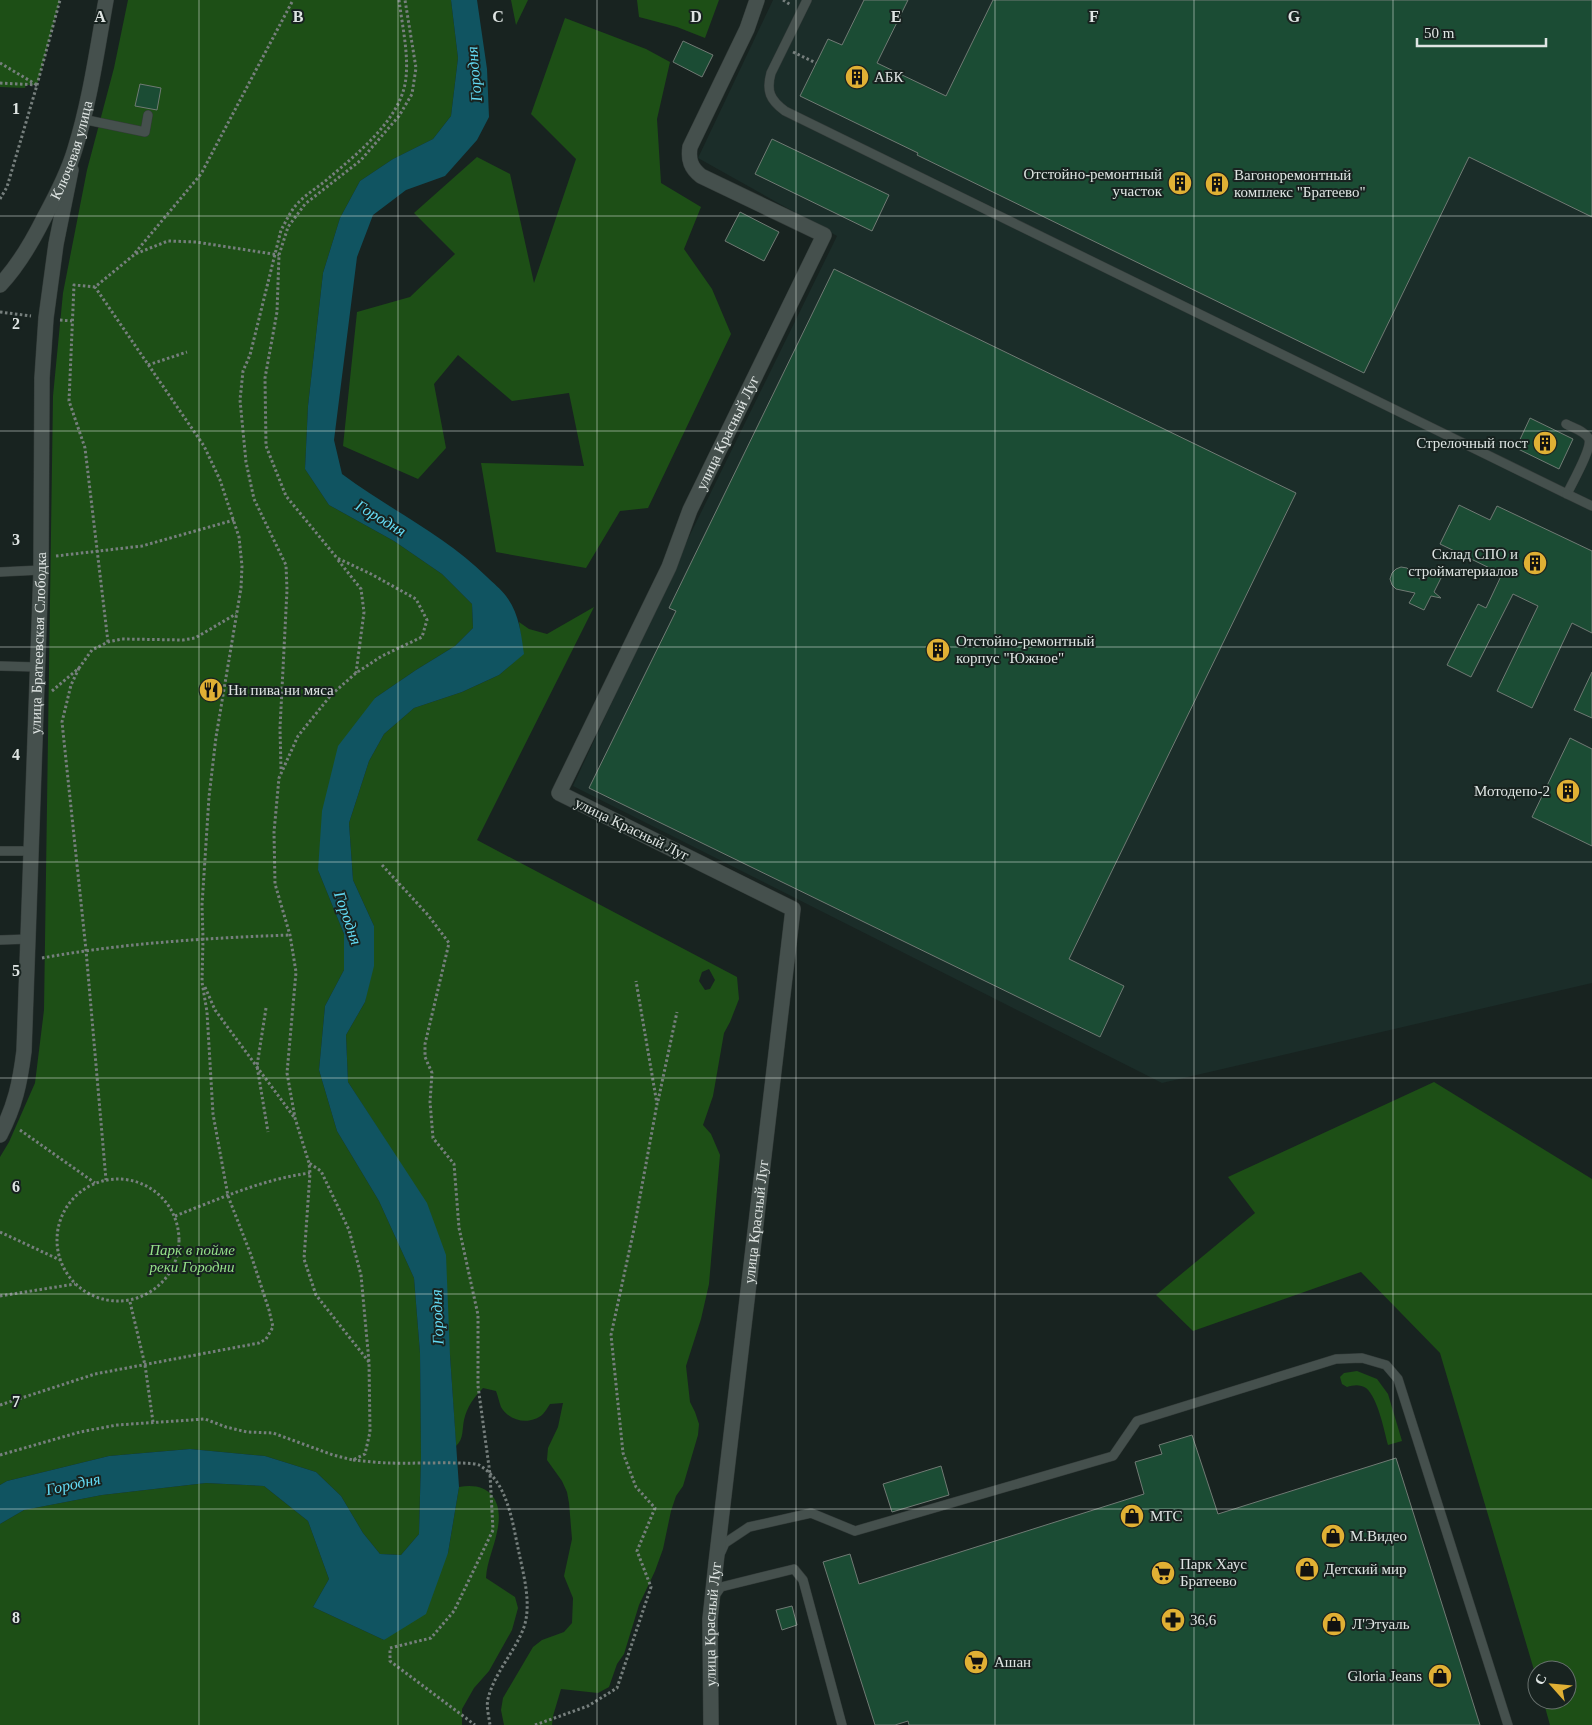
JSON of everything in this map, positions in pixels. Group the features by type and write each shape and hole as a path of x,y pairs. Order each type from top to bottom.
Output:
{"street":[{"name":"Ключевая улица","path":"0,285 20,260 38,231 63,181 75,149 92,75 106,0"},
{"name":"улица Красный Луг","path":"711,1725 710,1619 794,909 559,793 669,567 690,510 824,235 701,176 690,163 688,155 690,147 747,29 757,0"},
{"name":"улица Братеевская Слободка","path":"4,1130 19,1089 24,1051 41,564 42,378 46,318 56,244 75,149"}],"lane":[{"path":"807,0 771,73 768,84 770,95 776,105 785,112 1592,506"},
{"path":"82,119 145,132 148,115"},
{"path":"1566,424 1584,433 1589,440 1589,449 1567,494"},
{"path":"0,572 41,564"},
{"path":"0,666 37,667"},
{"path":"0,851 30,852"},
{"path":"0,940 29,939"},
{"path":"716,1563 725,1543 749,1527 811,1513 855,1531 1113,1456 1137,1421 1336,1359 1362,1358 1386,1365 1398,1379 1508,1725"},
{"path":"713,1599 721,1587 794,1569 803,1580 842,1725"}],"path":[{"path":"0,199 7,188 60,0"},
{"path":"108,642 85,448 68,401 74,285 95,287 135,254 200,174 293,0"},
{"path":"282,769 280,728 287,590 286,565 254,499 246,462 240,400 243,371 250,355 281,230 296,206 362,149 390,117 400,101 406,84 407,66 399,0"},
{"path":"356,673 364,612 361,589 286,496 266,446 265,378 277,312 279,255 288,227 305,204 361,160 399,116 412,94 416,68 405,0"},
{"path":"784,0 789,3"},
{"path":"0,63 37,85"},
{"path":"0,83 37,85"},
{"path":"135,254 168,241 196,242 279,255"},
{"path":"0,1405 94,1374 259,1343 266,1339 273,1327 251,1255 228,1196 213,1114 207,1012 202,982 202,905 209,796 216,737 241,588 242,566 239,537 220,480 204,446 95,287"},
{"path":"0,312 46,318"},
{"path":"148,365 187,352"},
{"path":"41,564 98,552 142,546 234,520"},
{"path":"337,558 371,574 416,600 426,620 422,637 382,656 356,673 331,695 298,736 279,778 274,824 275,884 290,935 296,972 287,1073 295,1118 309,1163 310,1173 304,1259 316,1295 369,1362"},
{"path":"106,1180 86,950 62,722 71,685 79,668 92,650 108,642 122,639 183,640 195,638 236,614"},
{"path":"51,692 79,668"},
{"path":"382,865 428,915 449,943 425,1044 425,1057 432,1073 430,1102 433,1138 454,1164 459,1228 478,1315 478,1386 490,1474 493,1530 454,1611 431,1638 390,1648 390,1661 475,1725"},
{"path":"28,961 86,950 203,938 290,935"},
{"path":"636,981 657,1104"},
{"path":"202,982 215,1010 295,1118"},
{"path":"266,1008 257,1066 268,1132"},
{"path":"534,1725 588,1706 617,1688 651,1587 637,1551 655,1508 636,1487 623,1453 611,1335 677,1012"},
{"path":"4,1130 95,1183"},
{"path":"309,1163 321,1171 349,1230 361,1275 369,1362 370,1432 365,1454 353,1460"},
{"path":"175,1216 237,1191 293,1175 310,1173"},
{"path":"106,1180 130,1180 142,1183 162,1196 175,1216 180,1240 176,1264 162,1284 153,1291 130,1302 106,1301 95,1297 75,1284 67,1275 60,1260 57,1240 62,1217 75,1197 95,1183 106,1180"},
{"path":"0,1232 60,1260"},
{"path":"0,1296 75,1284"},
{"path":"130,1302 145,1365 153,1422"},
{"path":"0,1455 117,1425 204,1419 247,1432 273,1433 333,1455 353,1460 389,1463 477,1464 490,1474 503,1492 512,1520 528,1612 516,1645 498,1674 488,1700 490,1725"}],"shaded area":[{"path":"773,0 1592,0 1592,983 1162,1083 573,786 683,549 837,236 698,158"}],"green space":[{"path":"0,0 60,0 37,85 26,85 25,88 0,87"},
{"name":"Парк в пойме реки Городни","path":"128,0 451,0 458,58 451,116 433,139 393,159 360,181 340,218 323,273 308,406 305,469 329,505 394,541 442,574 472,604 473,628 455,646 375,698 318,870 344,934 344,970 325,1006 319,1070 337,1131 379,1201 414,1278 420,1353 421,1457 419,1534 401,1555 380,1554 363,1533 341,1496 316,1472 265,1456 190,1449 109,1456 7,1481 0,1485 0,1157 9,1142 35,1083 44,1010 53,396 63,293 87,170 114,68"},
{"path":"511,0 528,0 516,25"},
{"path":"637,0 719,0 705,38 677,27 639,17"},
{"path":"565,18 646,49 670,62 657,119 661,183 701,207 684,249 712,289 731,334 648,508 620,511 586,568 496,552 481,463 584,466 569,393 512,401 458,355 434,384 446,448 418,479 343,446 357,312 410,297 455,254 414,213 477,157 510,174 534,283 576,159 531,114"},
{"path":"594,607 477,840 737,977 739,999 724,1033 713,1096 703,1125 711,1134 720,1155 709,1284 701,1319 686,1366 690,1402 699,1424 698,1435 683,1486 676,1496 671,1511 663,1549 639,1605 624,1654 617,1664 609,1687 598,1693 561,1689 552,1725 504,1725 501,1710 503,1698 533,1647 542,1640 564,1632 572,1623 573,1598 564,1576 572,1539 569,1503 562,1481 547,1460 548,1448 558,1427 563,1403 550,1404 544,1413 532,1420 514,1419 501,1407 496,1391 483,1388 467,1411 462,1437 456,1446 450,1355 384,1138 348,1082 346,1035 365,1002 374,926 353,880 349,823 369,761 384,734 414,708 462,692 499,675 523,654 519,622 529,629 547,634","holes":["709,969 715,980 710,989 705,990 699,981 702,972"]},
{"path":"1434,1082 1592,1179 1592,1725 1550,1725 1546,1710 1577,1710 1577,1660 1531,1660 1440,1353 1361,1272 1193,1331 1156,1295 1255,1213 1228,1177"},
{"path":"1357,1371 1377,1379 1388,1394 1402,1441 1388,1445 1377,1406 1366,1388 1356,1385 1347,1387 1342,1384 1340,1377 1344,1373"},
{"path":"206,1483 264,1486 308,1521 329,1579 313,1607 384,1640 448,1553 459,1487 479,1487 493,1496 499,1511 499,1521 486,1578 515,1597 518,1608 512,1630 489,1671 474,1688 462,1709 462,1725 0,1725 0,1524 24,1510 102,1495"}],"water":[{"name":"Городня","path":"451,0 477,0 487,69 489,117 477,140 445,176 406,190 373,215 357,257 334,440 342,474 453,548 504,593 517,616 524,654 499,675 462,692 414,708 384,734 369,761 349,823 353,880 374,926 374,966 365,1002 346,1035 348,1082 427,1203 446,1255 450,1355 459,1487 448,1553 426,1614 384,1640 313,1607 329,1579 308,1521 264,1486 206,1483 102,1495 24,1510 0,1524 0,1485 7,1481 109,1456 190,1449 265,1456 316,1472 341,1496 363,1533 380,1554 401,1555 419,1534 421,1457 420,1353 414,1278 379,1201 337,1131 319,1070 325,1006 344,970 344,934 318,870 322,811 338,746 375,698 455,646 473,628 472,604 442,574 394,541 329,505 305,469 308,406 323,273 340,218 360,181 393,159 433,139 451,116 458,58"}],"building":[{"name":"Вагоноремонтный комплекс \"Братеево\"","path":"864,0 908,0 877,63 946,96 993,0 1592,0 1592,217 1469,157 1364,373 800,96 828,39 842,45"},
{"path":"683,41 713,55 702,77 673,62"},
{"path":"140,84 161,88 157,110 135,106"},
{"path":"772,139 889,195 872,231 755,174"},
{"path":"740,212 779,232 764,261 725,241"},
{"name":"Отстойно-ремонтный корпус \"Южное\"","path":"834,269 1296,493 1069,959 1124,986 1100,1037 589,788 676,611 669,608"},
{"name":"Стрелочный пост","path":"1530,418 1573,439 1559,469 1516,448"},
{"name":"Склад СПО и стройматериалов","path":"1459,505 1490,520 1497,506 1592,551 1592,633 1572,623 1532,708 1497,691 1538,606 1513,594 1471,677 1447,665 1478,604 1486,608 1502,574 1440,544"},
{"path":"1401,567 1407,568 1421,580 1426,568 1442,576 1434,592 1441,598 1431,596 1424,610 1409,603 1415,593 1396,589 1390,579 1392,573"},
{"path":"1592,672 1592,718 1574,710"},
{"name":"Мотодепо-2","path":"1570,738 1592,749 1592,846 1532,817"},
{"name":"Парк Хаус Братеево","path":"1192,1435 1218,1514 1396,1458 1480,1725 909,1725 908,1721 895,1725 875,1725 823,1562 850,1554 859,1584 1144,1494 1135,1462 1162,1454 1159,1445"},
{"path":"941,1466 949,1495 892,1512 883,1484"},
{"path":"792,1606 797,1625 782,1630 776,1610"}],"place":[{"name":"АБК","path":"857,77"},
{"name":"Отстойно-ремонтный участок","path":"1180,183"},
{"name":"Вагоноремонтный комплекс \"Братеево\"","path":"1217,184"},
{"name":"Стрелочный пост","path":"1545,443"},
{"name":"Склад СПО и стройматериалов","path":"1535,563"},
{"name":"Отстойно-ремонтный корпус \"Южное\"","path":"938,650"},
{"name":"Ни пива ни мяса","path":"211,690"},
{"name":"Мотодепо-2","path":"1568,791"},
{"name":"МТС","path":"1132,1516"},
{"name":"М.Видео","path":"1333,1536"},
{"name":"Детский мир","path":"1307,1569"},
{"name":"Парк Хаус Братеево","path":"1163,1573"},
{"name":"36,6","path":"1173,1620"},
{"name":"Л'Этуаль","path":"1334,1624"},
{"name":"Ашан","path":"976,1662"},
{"name":"Gloria Jeans","path":"1440,1676"}]}
